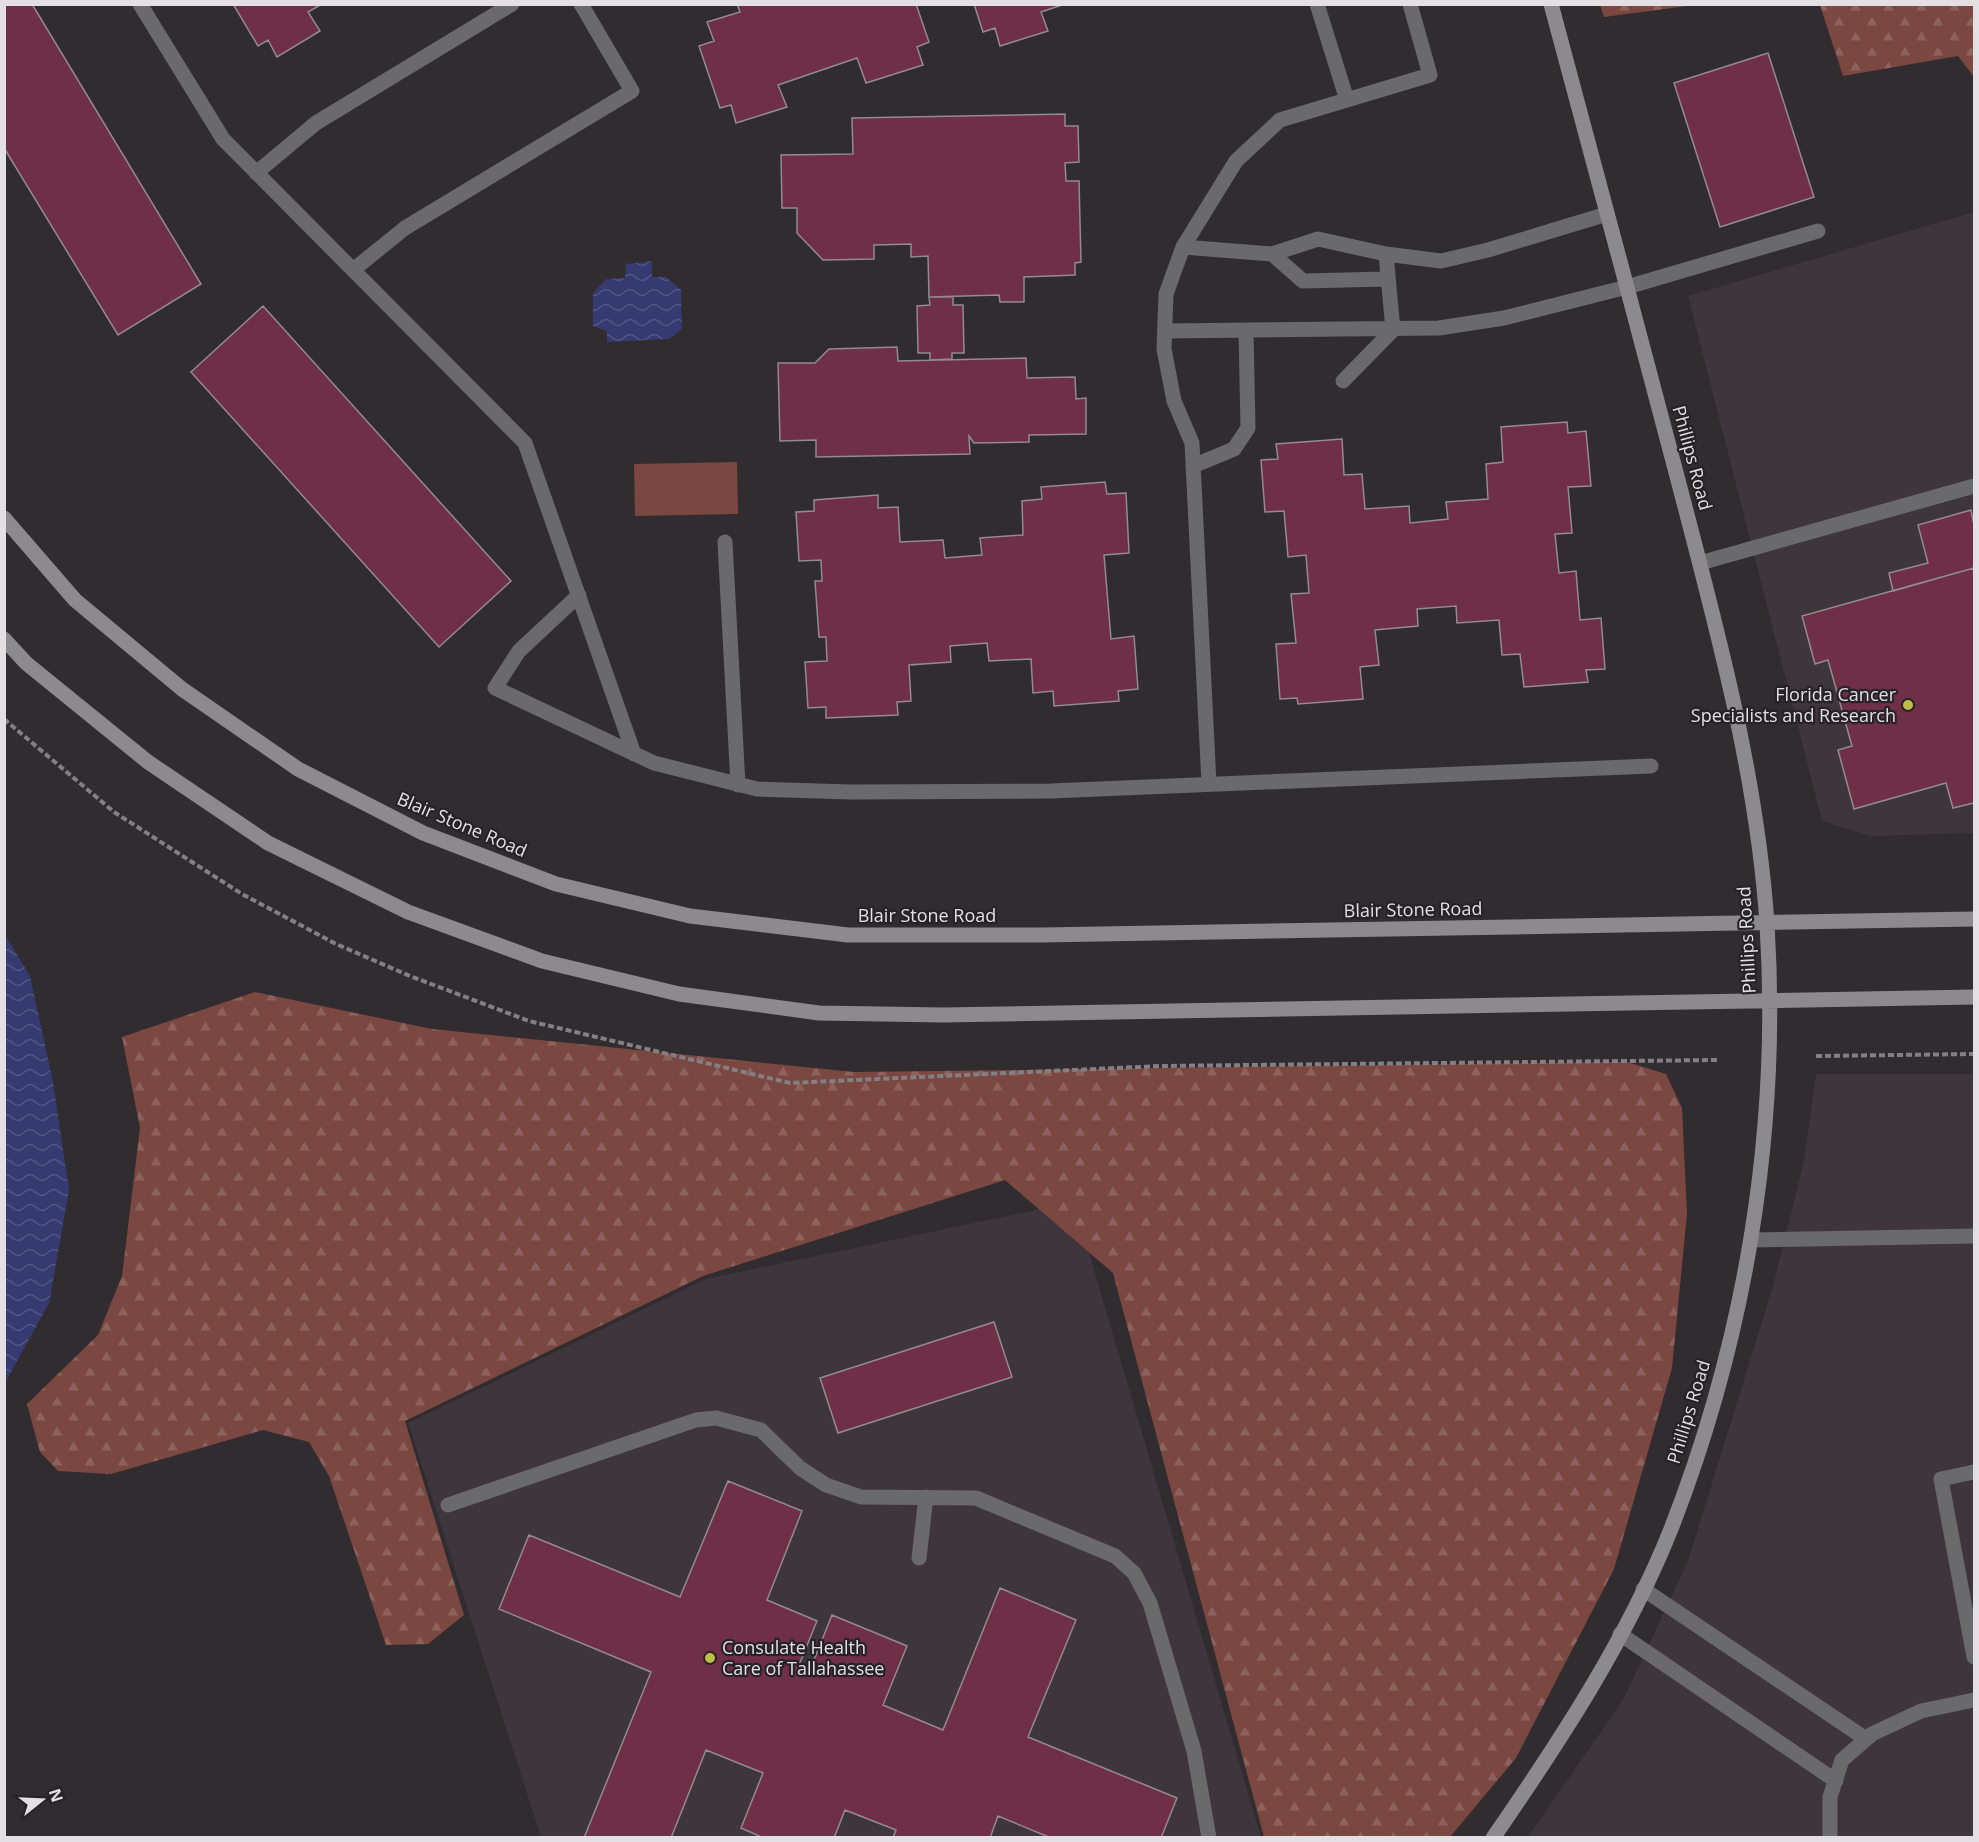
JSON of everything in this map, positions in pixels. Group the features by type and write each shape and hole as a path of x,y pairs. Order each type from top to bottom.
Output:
{"main road":[{"name":"Phillips Road","path":"1493,1838 1554,1749 1620,1634 1670,1531 1706,1430 1731,1340 1751,1240 1767,1117 1770,1001 1767,924 1758,837 1738,715 1700,563 1551,4"},
{"name":"Blair Stone Road","path":"4,518 75,600 182,689 298,769 423,834 556,884 690,916 848,936 1042,935 1974,919"},
{"path":"4,639 26,663 148,762 268,843 408,912 542,961 679,994 819,1013 943,1015 1974,997"}],"lane":[{"path":"140,4 223,139 525,443 634,754"},
{"path":"256,173 316,123 512,4"},
{"path":"353,270 405,228 632,91 580,4"},
{"path":"1317,4 1347,100"},
{"path":"1209,784 1192,443 1172,390 1164,349 1166,294 1183,247 1236,161 1280,120 1430,75 1410,4"},
{"path":"1183,247 1272,254 1318,239 1386,254 1441,261 1488,250 1607,214"},
{"path":"1165,331 1439,328 1504,318 1627,287 1818,231"},
{"path":"1272,254 1302,281 1386,279"},
{"path":"1386,254 1386,279 1393,330"},
{"path":"1343,381 1393,330"},
{"path":"1193,466 1234,449 1248,428 1246,331"},
{"path":"1700,563 1974,486"},
{"path":"724,542 738,785"},
{"path":"579,595 519,651 495,688 654,763 757,789 873,792 1051,791 1652,766"},
{"path":"1751,1240 1974,1236"},
{"path":"448,1505 696,1420 716,1418 761,1430 800,1468 826,1485 861,1497 976,1498 1115,1556 1134,1573 1150,1603 1194,1750 1209,1838"},
{"path":"1974,1472 1941,1479 1974,1657"},
{"path":"919,1558 926,1497"},
{"path":"1643,1589 1866,1739"},
{"path":"1620,1634 1836,1781"},
{"path":"1830,1838 1830,1797 1842,1760 1872,1734 1921,1711 1974,1700"}],"path":[{"path":"1816,1056 1974,1054"}],"shaded area":[{"path":"1974,212 1974,833 1870,836 1822,821 1688,296"},
{"path":"1816,1074 1974,1074 1974,1837 1527,1838 1623,1700 1688,1561 1773,1286 1804,1161"},
{"path":"1074,1202 1261,1837 541,1837 408,1423 706,1279"}],"green space":[{"path":"1600,4 1695,5 1604,17"},
{"path":"1820,5 1974,5 1974,77 1958,56 1843,76"},
{"path":"737,462 738,514 635,516 634,464"},
{"path":"255,992 432,1029 854,1072 1627,1062 1666,1074 1682,1108 1687,1214 1672,1368 1614,1569 1516,1758 1450,1837 1264,1837 1113,1273 1005,1180 703,1276 405,1421 464,1615 428,1644 386,1645 329,1476 309,1442 263,1430 111,1474 58,1471 40,1452 27,1404 98,1335 122,1276 140,1128 122,1037"}],"water":[{"path":"652,261 652,277 666,277 681,290 682,329 669,339 607,342 607,331 593,326 593,293 606,279 625,278 626,264"},
{"path":"5,935 30,976 53,1082 69,1190 49,1303 5,1383"}],"building":[{"path":"4,4 32,4 201,284 118,335 4,148"},
{"path":"233,4 322,4 308,12 320,31 277,57 268,40 258,46"},
{"path":"737,4 916,4 929,42 917,47 923,65 866,83 857,58 778,85 787,107 736,123 731,105 720,108 699,46 714,41 707,22 740,12"},
{"path":"974,4 1065,4 1041,12 1048,31 1000,46 995,28 983,32"},
{"path":"1768,53 1814,197 1720,227 1674,83"},
{"path":"1065,114 1065,126 1078,126 1079,162 1065,163 1066,181 1079,181 1081,262 1075,263 1075,275 1024,277 1024,302 1000,302 999,295 929,297 928,256 911,257 911,244 874,245 874,259 823,260 797,233 797,208 782,208 781,155 853,154 852,118"},
{"path":"929,297 953,297 953,305 963,305 964,353 952,353 952,359 930,360 930,353 918,353 917,306 930,305"},
{"path":"263,306 511,581 439,647 191,372"},
{"path":"897,347 898,361 1026,358 1027,378 1075,377 1076,399 1086,398 1086,434 1029,435 1029,442 974,443 969,436 970,454 816,457 816,440 780,441 778,363 815,363 829,349"},
{"path":"1567,422 1568,433 1586,431 1591,486 1568,487 1572,533 1555,534 1559,573 1576,571 1580,620 1601,618 1605,669 1586,670 1588,682 1524,687 1520,654 1502,655 1499,620 1457,623 1456,606 1417,609 1418,626 1375,630 1379,665 1360,667 1363,699 1298,704 1297,698 1280,699 1276,644 1296,643 1291,594 1309,593 1306,555 1288,557 1284,511 1265,512 1261,460 1278,459 1276,444 1342,439 1344,475 1362,474 1365,509 1409,506 1410,523 1448,519 1446,502 1488,499 1486,464 1503,462 1501,427"},
{"path":"1105,482 1107,494 1126,493 1129,553 1104,555 1111,639 1134,636 1138,689 1118,691 1119,701 1054,706 1053,691 1033,693 1031,659 989,661 987,643 950,646 951,662 909,665 911,701 897,702 898,715 826,718 826,707 808,708 805,662 827,661 826,637 819,637 815,581 822,581 821,560 799,561 796,512 814,511 814,500 878,495 878,508 898,507 900,542 943,540 945,558 982,555 980,538 1023,535 1022,501 1042,499 1041,487"},
{"path":"1971,510 1974,525 1974,568 1893,591 1889,573 1928,563 1918,525"},
{"name":"Florida Cancer Specialists and Research","path":"1974,568 1974,803 1953,808 1946,783 1854,809 1838,750 1852,746 1828,660 1815,664 1802,616"},
{"path":"994,1322 1012,1377 838,1433 820,1378"},
{"name":"Consulate Health Care of Tallahassee","path":"728,1481 802,1511 767,1600 817,1621 797,1670 808,1675 832,1615 907,1646 883,1705 943,1730 1000,1588 1076,1620 1028,1737 1177,1798 1161,1838 1051,1838 998,1816 990,1838 893,1838 896,1830 845,1810 834,1838 764,1838 741,1828 763,1773 706,1750 671,1838 584,1838 651,1672 499,1609 529,1535 680,1597"}],"place":[{"name":"Florida Cancer Specialists and Research","path":"1908,705"},
{"name":"Consulate Health Care of Tallahassee","path":"710,1658"}]}
